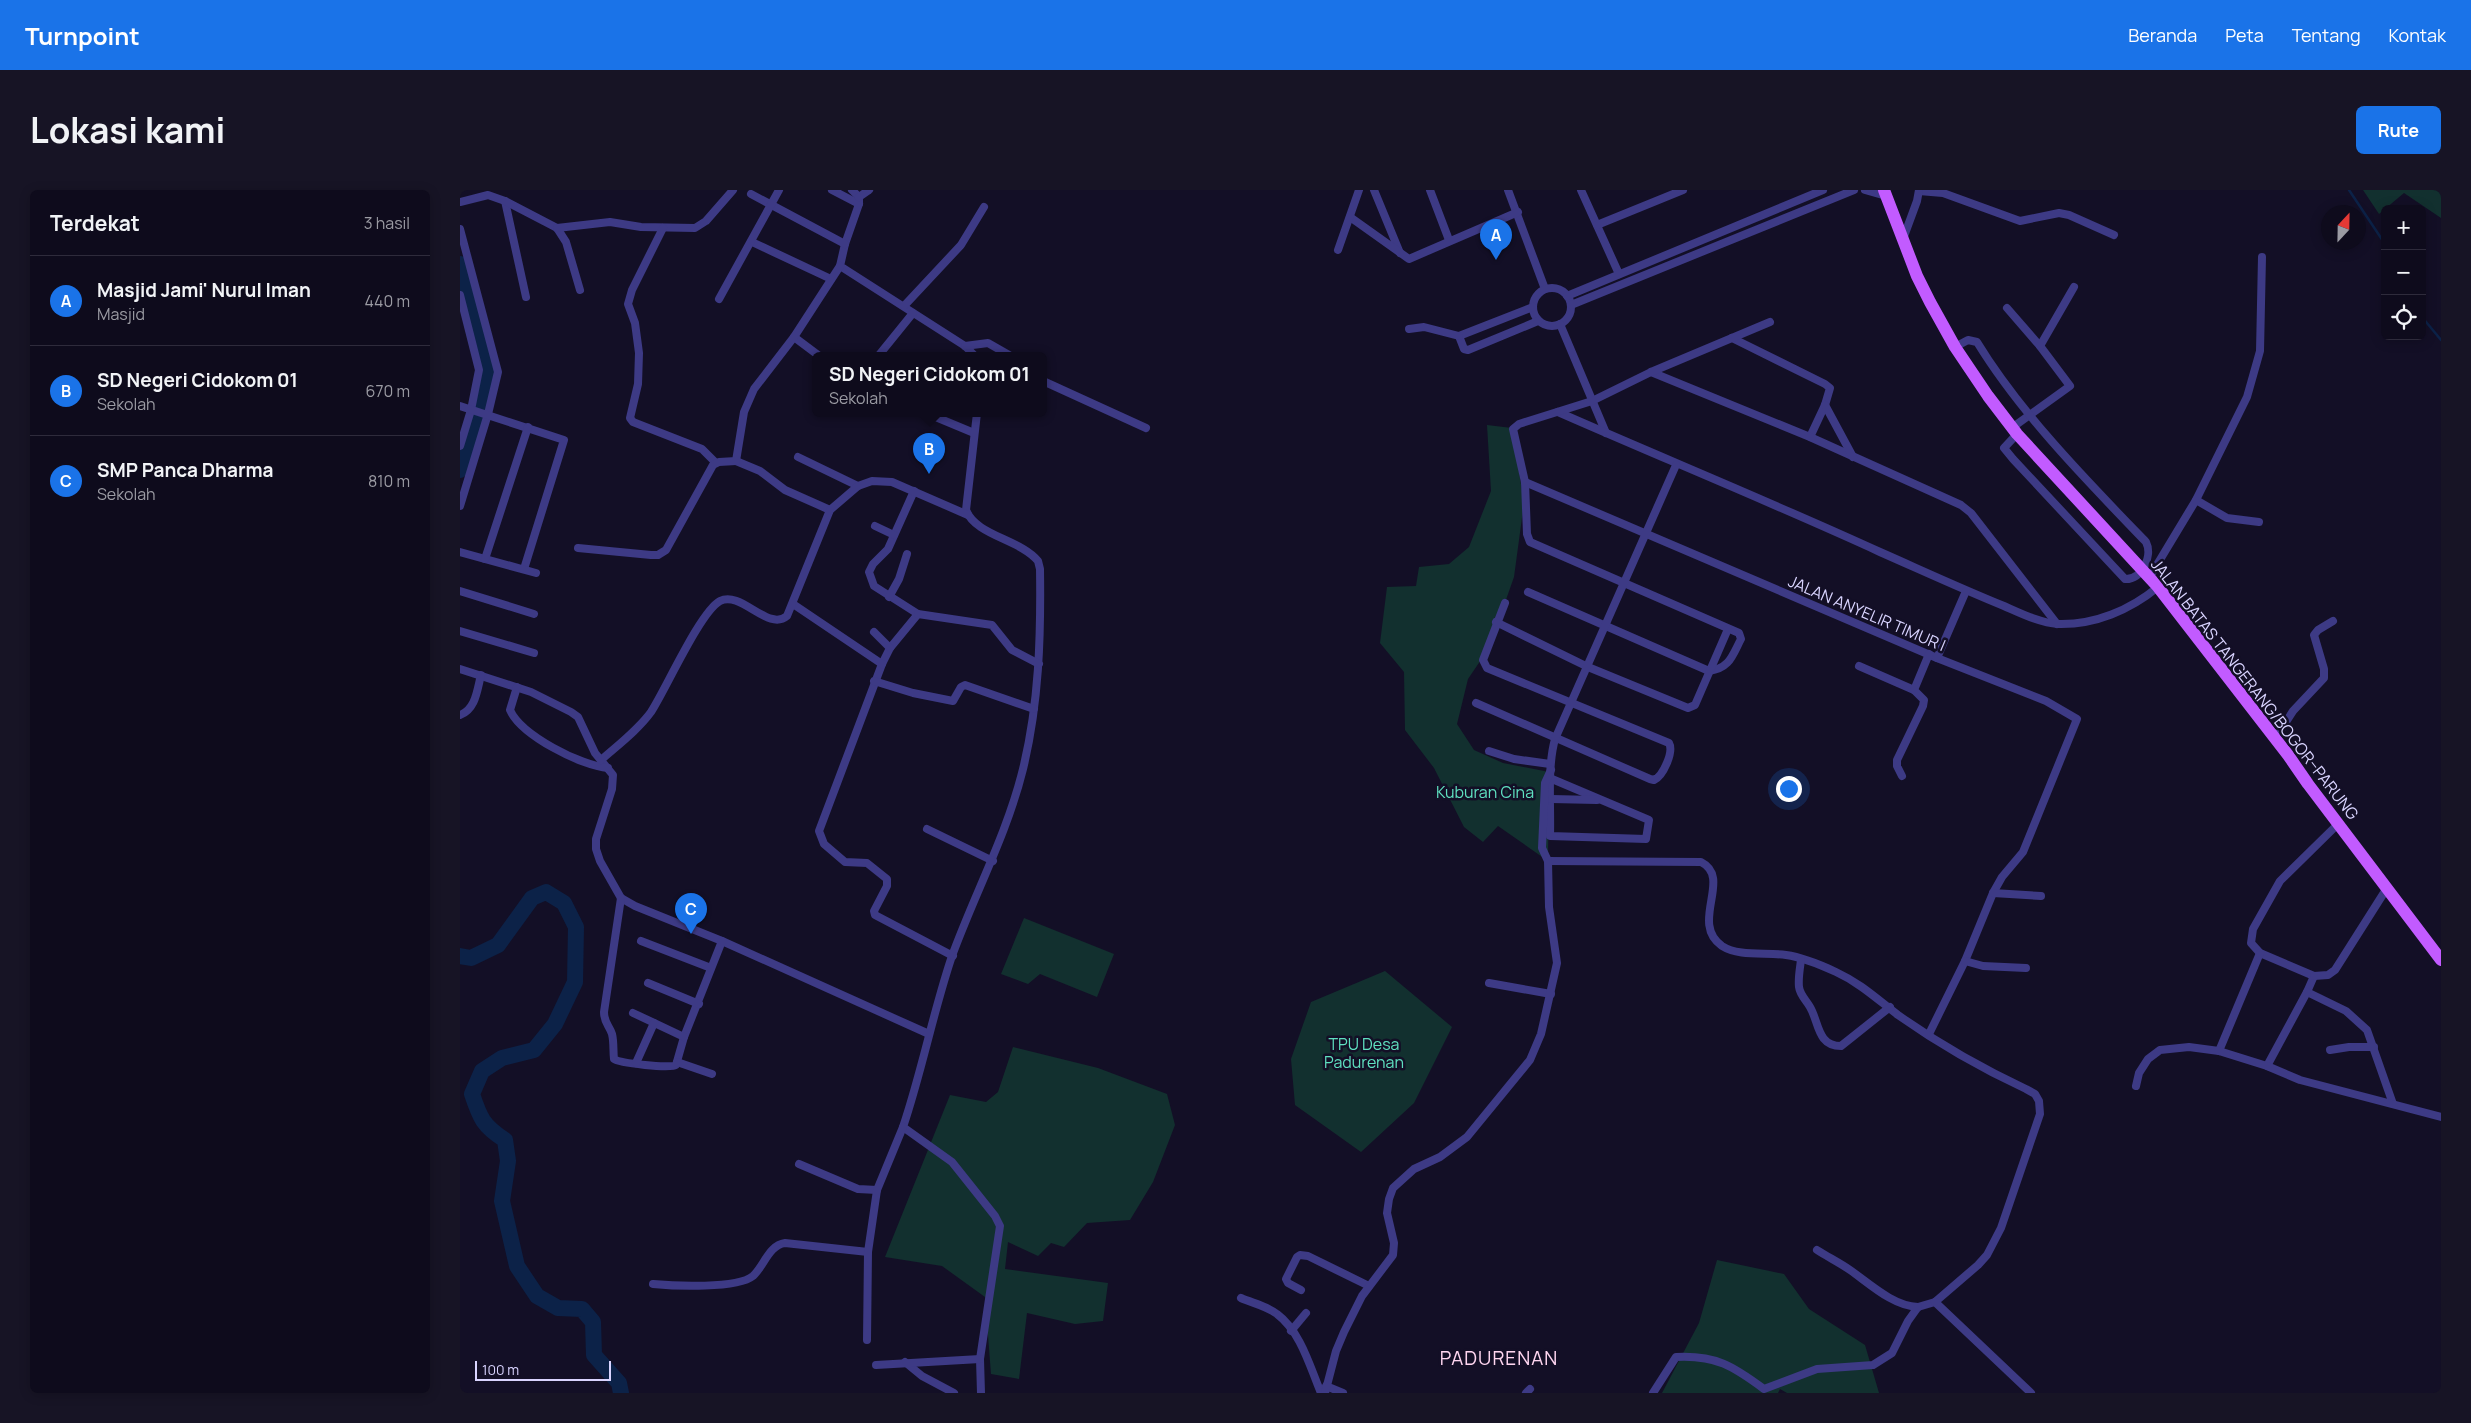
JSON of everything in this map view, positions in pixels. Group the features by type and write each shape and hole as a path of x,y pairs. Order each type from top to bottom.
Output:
{"main road":[{"name":"JALAN BATAS TANGERANG/BOGOR–PARUNG","path":"1885,193 1930,302 1955,346 1988,396 2015,430 2150,578 2275,739 2441,960"}],"street":[{"path":"556,228 610,222 682,229 701,225 733,190"},
{"path":"719,299 779,190"},
{"path":"832,190 859,200"},
{"path":"852,190 859,200"},
{"path":"736,461 744,412 749,399 794,336 840,266 859,200 869,190"},
{"path":"1338,250 1359,190"},
{"path":"1374,190 1401,255"},
{"path":"1430,190 1449,240"},
{"path":"1508,190 1518,212 1545,289"},
{"path":"1581,190 1619,274"},
{"path":"1597,225 1683,190"},
{"path":"1567,296 1823,190"},
{"path":"1571,305 1854,190"},
{"path":"1864,190 1885,193"},
{"path":"1903,239 1915,208 1919,191 1956,197 2015,220 2059,214 2069,215 2114,235"},
{"path":"460,202 488,193 556,228 566,242 580,290"},
{"path":"752,194 845,244"},
{"path":"505,201 526,297"},
{"path":"904,306 961,245 984,207"},
{"path":"1350,217 1409,259 1449,240 1518,212"},
{"path":"663,228 632,290 628,304 637,332 639,353 639,375 630,418 633,422 702,449 715,462 736,461 760,471 785,490 830,510"},
{"path":"460,229 498,372 488,414 460,506"},
{"path":"752,242 831,279"},
{"path":"1558,412 1676,464 1781,507 1966,591 2029,617 2057,624 2118,613 2130,607 2150,578 2196,500 2247,397 2260,351 2262,257"},
{"path":"840,266 965,346 971,352"},
{"path":"2040,346 2074,287"},
{"path":"1545,289 1557,289 1567,296 1571,305 1568,317 1560,324 1548,326 1538,320 1533,307 1534,300 1545,289"},
{"path":"460,295 479,366 471,410 460,446"},
{"path":"1409,329 1424,327 1460,336 1533,307"},
{"path":"2008,308 2070,386 2030,415 2015,430 2004,449 2124,579 2150,578"},
{"path":"881,352 913,313"},
{"path":"1460,336 1464,349 1468,350 1538,320"},
{"path":"1528,592 1605,624 1709,672 1721,670 1726,665 1740,635 1530,542 1527,534 1525,482 1513,433 1514,426 1592,401 1651,372 1770,322"},
{"path":"1560,324 1606,433"},
{"path":"794,336 814,352"},
{"path":"1732,338 1825,384 1830,392 1810,437"},
{"path":"1955,346 1968,340 1977,342 1991,364 2030,415 2146,542 2150,549 2150,578"},
{"path":"965,346 988,343 1003,352"},
{"path":"1651,372 1810,437 1961,505 1971,513 2057,624"},
{"path":"1047,383 1146,428"},
{"path":"1825,405 1853,457"},
{"path":"460,406 563,438 565,442 524,569"},
{"path":"936,417 974,433"},
{"path":"867,1340 868,1252 877,1190 903,1127 917,1085 929,1034 953,956 993,861 1023,769 1034,709 1039,664 1040,587 1038,561 1021,548 973,522 968,515 965,506 977,417"},
{"path":"486,559 528,427"},
{"path":"798,457 858,486"},
{"path":"578,548 651,555 663,553 674,539 715,462"},
{"path":"1324,1391 1336,1351 1369,1286 1389,1263 1393,1255 1394,1243 1387,1212 1393,1188 1414,1169 1432,1162 1454,1148 1480,1123 1530,1060 1547,1017 1557,963 1549,907 1548,862 1542,848 1545,783 1555,739 1676,464"},
{"path":"601,760 650,712 696,631 718,602 726,600 736,601 770,618 779,620 787,616 830,510 858,486 882,480 914,491 968,515"},
{"name":"JALAN ANYELIR TIMUR I","path":"1525,482 1937,658 2046,701 2077,719 2023,852 2002,877 1993,893"},
{"path":"914,491 886,554 873,564 869,572 874,586 918,614 992,625 1012,650 1039,664"},
{"path":"2196,500 2227,518 2259,522"},
{"path":"875,526 894,535"},
{"path":"460,552 536,573"},
{"path":"889,597 899,579 907,554"},
{"path":"460,590 534,614"},
{"path":"1937,658 1966,591"},
{"path":"1476,703 1555,739 1654,780 1661,776 1671,750 1669,744 1484,665 1483,660 1496,622 1505,603"},
{"path":"793,604 882,664"},
{"path":"918,614 890,648 874,681 820,824 821,839 830,850 845,862 867,862 887,879 887,886 874,911 875,915 953,956"},
{"path":"2275,739 2293,711 2324,678 2324,669 2314,635 2333,620"},
{"path":"1496,622 1588,666 1688,708 1695,706 1728,629"},
{"path":"460,630 534,653"},
{"path":"874,632 890,648"},
{"path":"1914,690 1929,654"},
{"path":"1859,666 1914,690 1924,700 1897,758 1896,766 1902,776"},
{"path":"460,668 531,692 578,718 590,745 613,775 614,782 596,839 596,849 600,861 621,898 929,1034"},
{"path":"460,715 466,713 473,703 481,675"},
{"path":"874,681 953,701 961,687 965,685 1034,709"},
{"path":"517,687 510,710 522,726 572,757 593,766 608,768"},
{"path":"1489,751 1550,767"},
{"path":"1550,767 1552,779 1550,836 1646,839 1649,820 1552,779"},
{"path":"1551,798 1603,800"},
{"path":"2338,824 2280,881 2252,929 2252,945 2260,953 2314,976 2328,975 2335,970 2387,888"},
{"path":"927,829 993,861"},
{"path":"1548,862 1700,862 1712,873 1709,927 1718,942 1730,950 1787,955 1836,971 1870,991 1959,1056 2034,1094 2039,1101 2040,1114 2003,1222 1987,1255 1935,1302 1918,1307 1883,1294 1849,1269 1817,1250"},
{"path":"1929,1034 1965,961 1993,893 2041,896"},
{"path":"621,898 615,928 604,1022 611,1031 614,1059 624,1064 636,1062 674,1068 678,1062 684,1037 699,1004 722,941"},
{"path":"641,941 712,968"},
{"path":"2219,1051 2260,953"},
{"path":"1801,960 1799,987 1801,994 1810,1007 1819,1033 1828,1042 1841,1046 1890,1007"},
{"path":"1965,961 1983,966 2026,968"},
{"path":"2267,1066 2308,992 2314,976"},
{"path":"648,983 699,1004"},
{"path":"1489,983 1552,994"},
{"path":"2308,992 2358,1019 2367,1030 2394,1104"},
{"path":"633,1013 684,1037"},
{"path":"636,1062 654,1023"},
{"path":"2136,1086 2139,1073 2148,1059 2160,1050 2189,1047 2219,1051 2267,1066 2300,1080 2441,1117"},
{"path":"2330,1050 2349,1047 2374,1047"},
{"path":"678,1062 712,1074"},
{"path":"903,1127 952,1162 995,1216 1000,1226 980,1358 981,1393"},
{"path":"799,1164 858,1189 877,1190"},
{"path":"653,1284 698,1286 745,1281 757,1272 779,1243 868,1252"},
{"path":"1302,1290 1288,1283 1286,1279 1297,1257 1300,1255 1308,1256 1369,1286"},
{"path":"1241,1298 1278,1314 1303,1348 1324,1391"},
{"path":"1935,1302 2031,1393"},
{"path":"1653,1393 1673,1359 1689,1356 1707,1358 1730,1365 1764,1391 1817,1369 1873,1364 1892,1353 1918,1307"},
{"path":"1291,1331 1306,1313"},
{"path":"876,1365 980,1358"},
{"path":"905,1362 928,1380 954,1393"},
{"path":"1324,1391 1343,1393"}],"green space":[{"path":"2363,190 2441,190 2441,218 2426,208 2426,205 2422,205 2404,193 2390,205 2381,205 2381,212 2379,214"},
{"name":"Kuburan Cina","path":"1487,425 1512,428 1524,503 1514,577 1489,648 1468,679 1457,724 1474,750 1503,763 1549,772 1548,861 1498,826 1483,842 1464,827 1434,768 1405,730 1404,672 1380,643 1387,587 1416,586 1419,567 1449,564 1469,547 1491,491"},
{"path":"1024,918 1114,954 1097,997 1040,974 1028,984 1001,974"},
{"name":"TPU Desa Padurenan","path":"1385,971 1452,1027 1414,1103 1361,1152 1295,1105 1291,1059 1311,1002"},
{"path":"1013,1047 1098,1068 1167,1094 1175,1125 1153,1182 1130,1220 1087,1223 1064,1247 1051,1243 1038,1256 1008,1242 1005,1269 1108,1283 1103,1321 1075,1324 1027,1313 1019,1379 991,1374 985,1297 942,1266 885,1257 950,1095 986,1102 998,1092"},
{"path":"1717,1260 1784,1274 1809,1309 1865,1345 1879,1393 1787,1393 1780,1389 1778,1393 1662,1393 1699,1323"}],"waterway":[{"path":"2349,190 2381,238"},
{"path":"460,264 488,368 487,381 460,470"},
{"path":"2426,322 2441,340"},
{"path":"460,956 471,958 498,945 532,898 546,892 564,903 576,927 575,982 555,1024 534,1050 502,1058 482,1071 472,1094 483,1121 505,1140 508,1161 502,1201 517,1266 537,1296 558,1308 582,1309 593,1322 594,1355 619,1383 621,1393"}],"place":[{"name":"Masjid Jami' Nurul Iman","path":"1496,260"},
{"name":"SD Negeri Cidokom 01","path":"929,474"},
{"name":"SMP Panca Dharma","path":"691,934"}],"district":[{"name":"PADURENAN","path":"1499,1358"}]}
